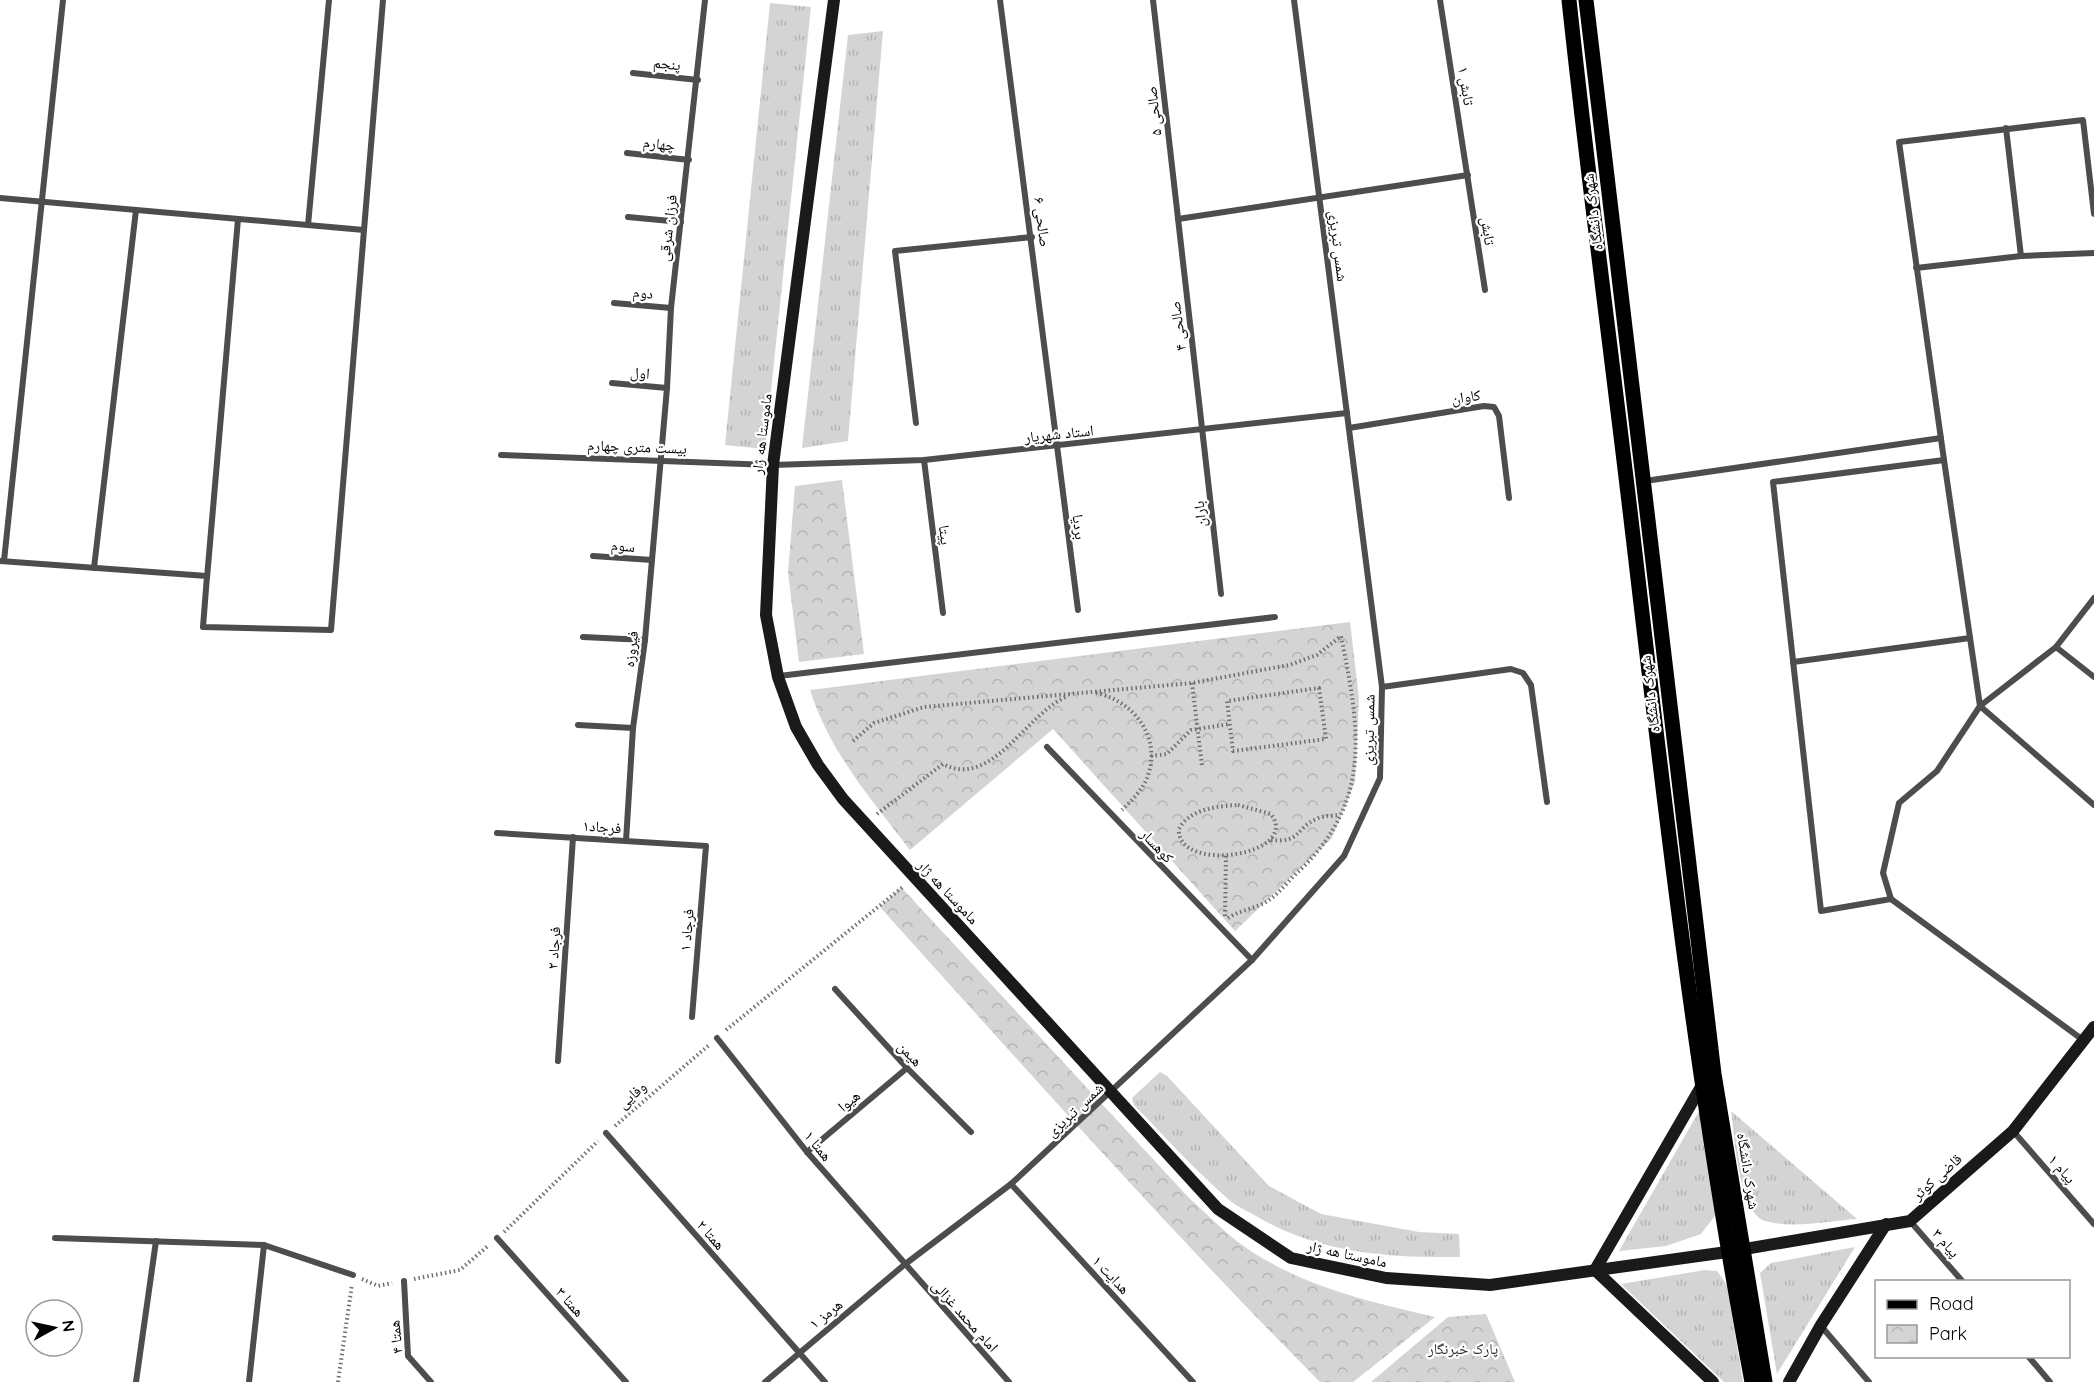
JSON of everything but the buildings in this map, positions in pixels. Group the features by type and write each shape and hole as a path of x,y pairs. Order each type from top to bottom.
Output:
{"main road":[{"name":"ماموستا هه ژار","path":"834,0 773,465 766,615 778,676 796,727 818,765 843,799 914,878 1218,1209 1291,1258 1386,1278 1490,1286 1735,1250"},
{"path":"1569,0 1660,770 1709,1078 1595,1270 1713,1382"},
{"name":"شهرک دانشگاه","path":"1586,0 1643,482 1709,1078 1735,1250 1765,1382"},
{"name":"قاضی کوثر","path":"1735,1250 1910,1221 2013,1131 2094,1027"},
{"path":"1789,1382 1821,1325 1886,1224"},
{"path":"1735,1250 1752,1382"}],"street":[{"path":"63,0 2,561 207,576 206,584"},
{"path":"308,225 329,0"},
{"path":"238,219 203,627 331,630 383,0"},
{"name":"فرزان شرقی","path":"659,459 667,388 671,308 698,80 705,0"},
{"name":"صالحی ۶","path":"1000,0 1032,237 1056,447"},
{"name":"صالحی ۵","path":"1153,0 1178,219"},
{"name":"شمس تبریزی","path":"904,1265 1011,1184 1252,960 1344,856 1380,778 1382,687 1294,0"},
{"name":"تابش ۱","path":"1440,0 1468,175"},
{"name":"پنجم","path":"633,73 698,80"},
{"path":"2094,214 2083,120 1899,142 1980,706 2094,805"},
{"path":"2006,128 2021,256"},
{"name":"چهارم","path":"627,153 689,160"},
{"path":"1178,219 1468,175"},
{"name":"تابش","path":"1468,175 1485,290"},
{"path":"0,198 364,230"},
{"path":"94,568 135,210"},
{"path":"628,217 681,222"},
{"name":"صالحی ۴","path":"1178,219 1203,430"},
{"path":"916,423 895,251 1032,237"},
{"path":"1916,268 2021,256 2094,253"},
{"name":"دوم","path":"614,303 671,308"},
{"name":"اول","path":"612,383 667,388"},
{"name":"کاوان","path":"1349,428 1484,406 1494,407 1499,416 1509,498"},
{"name":"استاد شهریار","path":"773,465 924,460 1347,414"},
{"name":"باران","path":"1203,430 1221,594"},
{"path":"1643,482 1941,438"},
{"name":"بردیا","path":"1056,447 1078,610"},
{"name":"بیست متری چهارم","path":"501,455 659,459 773,465"},
{"name":"فیروزه","path":"626,841 633,728 645,640 659,459"},
{"name":"پیتا","path":"924,460 943,613"},
{"path":"1891,899 1821,911 1773,482 1944,460"},
{"name":"سوم","path":"593,556 652,561"},
{"path":"2083,1040 1891,899 1883,873 1899,803 1937,771 1980,706 2056,647 2094,598"},
{"path":"778,676 1275,616"},
{"path":"583,637 645,640"},
{"path":"1793,662 1970,638"},
{"path":"2056,647 2094,677"},
{"path":"1382,687 1511,669 1523,673 1531,685 1546,802"},
{"path":"578,725 633,728"},
{"name":"کوهسار","path":"1047,747 1227,938 1252,960"},
{"name":"فرجاد۱","path":"497,833 706,846"},
{"name":"فرجاد ۲","path":"558,1061 573,837"},
{"name":"فرجاد ۱","path":"692,1017 706,846"},
{"name":"هیمن","path":"835,989 907,1068 971,1132"},
{"name":"همتا ۱","path":"717,1038 807,1152 904,1265"},
{"name":"هیوا","path":"807,1152 907,1068"},
{"name":"پیام ۱","path":"2013,1131 2094,1224"},
{"name":"همتا ۲","path":"606,1133 825,1382"},
{"name":"هدایت ۱","path":"1011,1184 1193,1382"},
{"name":"پیام ۳","path":"1910,1221 1962,1280"},
{"path":"55,1238 264,1245 353,1275"},
{"name":"همتا ۳","path":"497,1238 626,1382"},
{"path":"136,1382 156,1241"},
{"path":"249,1382 264,1245"},
{"name":"هرمز ۱","path":"765,1382 904,1265"},
{"name":"امام محمد غزالی","path":"904,1265 1009,1382"},
{"name":"همتا ۴","path":"404,1281 408,1356 431,1382"},
{"path":"1821,1325 1869,1382"},
{"path":"2030,1358 2050,1382"}],"path":[{"path":"853,741 874,723 924,707 1192,683 1289,664 1317,655 1341,636 1357,731 1354,771 1340,815 1330,836 1310,861 1266,902 1238,912 1225,920 1226,856"},
{"path":"1192,683 1202,766"},
{"path":"1319,688 1326,739 1233,751 1230,724 1227,700 1319,688"},
{"path":"1151,756 1167,754 1191,730 1230,724"},
{"path":"1238,805 1266,811 1275,819 1276,831 1270,840 1255,849 1226,856 1202,853 1186,847 1179,835 1182,824 1210,808 1238,805"},
{"path":"1270,840 1289,840 1296,837 1317,818 1340,815"},
{"name":"وفایی","path":"353,1275 378,1286 460,1270 497,1238 606,1133 717,1038 914,878"},
{"path":"338,1382 353,1275"}],"green space":[{"path":"770,3 811,7 765,449 725,445"},
{"path":"883,31 848,441 802,448 848,35"},
{"path":"842,480 864,654 799,662 788,573 795,486"},
{"path":"1350,622 1359,698 1355,782 1332,838 1235,931 1053,729 910,850 840,754 828,734 810,690"},
{"path":"901,887 1190,1199 1238,1242 1284,1270 1332,1290 1435,1317 1353,1382 1320,1382 1152,1207 880,907"},
{"path":"1160,1072 1167,1076 1269,1186 1321,1214 1419,1232 1459,1234 1460,1257 1406,1256 1354,1251 1304,1238 1238,1206 1204,1177 1134,1105 1132,1098"},
{"path":"1702,1106 1717,1213 1701,1234 1666,1246 1619,1251"},
{"path":"1731,1111 1857,1219 1787,1224 1765,1221 1756,1215 1743,1189"},
{"path":"1855,1247 1777,1374 1760,1273 1771,1263"},
{"path":"1705,1270 1717,1271 1727,1285 1743,1382 1724,1382 1621,1284"},
{"name":"پارک خبرنگار","path":"1486,1314 1515,1382 1371,1382 1448,1317"}]}
